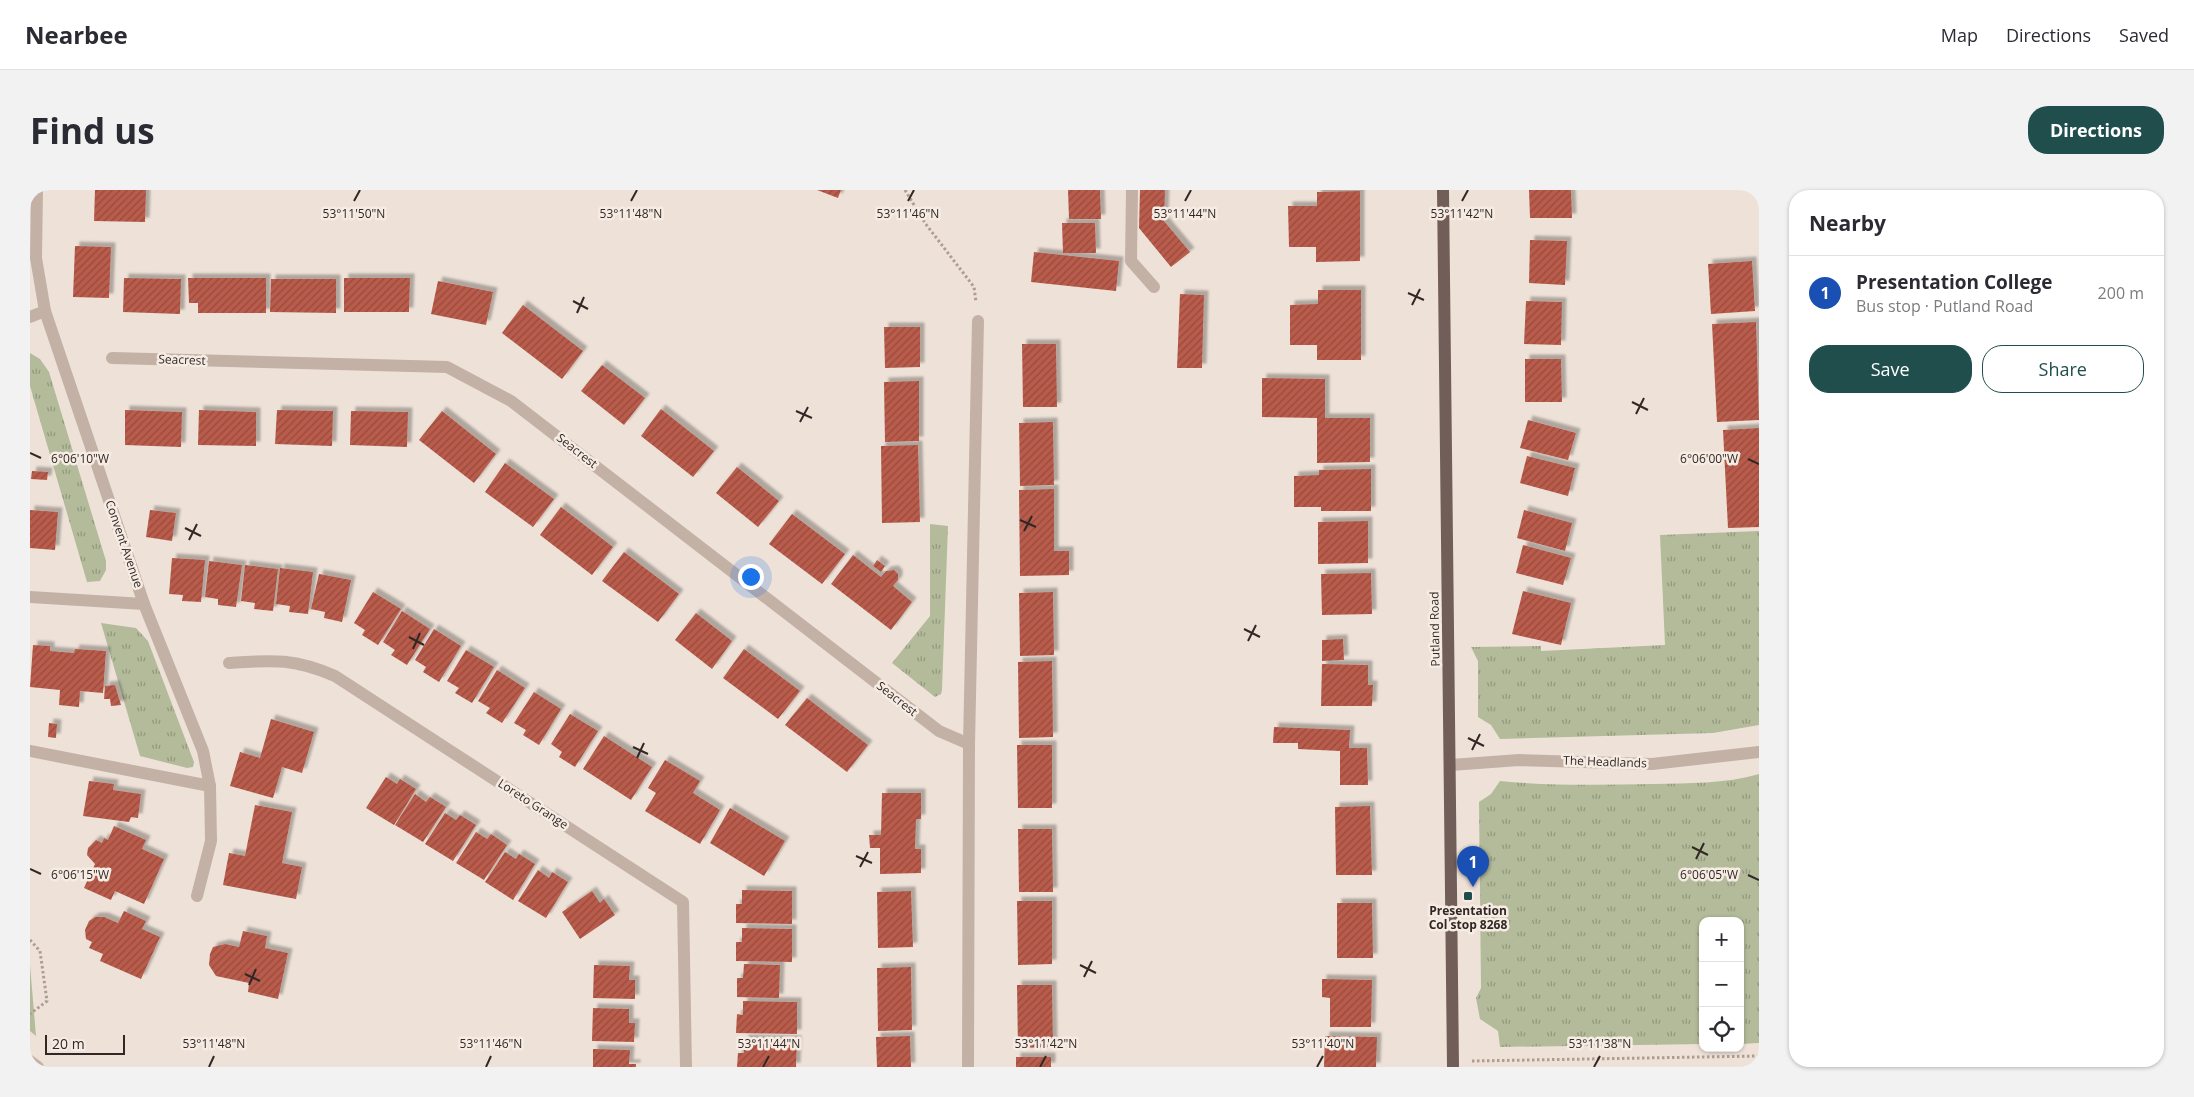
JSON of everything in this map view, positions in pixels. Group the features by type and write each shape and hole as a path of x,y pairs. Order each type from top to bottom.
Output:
{"main road":[{"name":"Putland Road","path":"1443,190 1453,1064"}],"street":[{"name":"Convent Avenue","path":"37,190 36,258 46,311 144,604 203,751 210,786 211,841 197,896"},
{"path":"1132,190 1131,261 1154,287"},
{"path":"30,316 46,311"},
{"path":"968,1067 969,744 978,321"},
{"name":"Seacrest","path":"112,358 447,367 511,401 939,731 969,744"},
{"path":"30,597 144,604"},
{"name":"Loreto Grange","path":"229,663 281,660 311,666 335,676 683,902 686,1067"},
{"path":"30,751 210,786"},
{"name":"The Headlands","path":"1451,765 1519,760 1652,764 1759,752"},
{"path":"30,1061 38,1067"}],"path":[{"path":"905,190 925,223 974,287 978,321"},
{"path":"30,940 40,951 47,1001 30,1014"},
{"path":"1453,1064 1759,1056"}],"green space":[{"path":"30,353 40,359 49,372 106,561 106,570 100,581 87,582 30,386"},
{"path":"930,524 948,526 942,690 941,694 935,697 892,663 930,616"},
{"path":"1759,531 1759,725 1713,733 1500,739 1491,725 1478,717 1478,661 1471,647 1541,646 1541,651 1665,645 1660,535"},
{"path":"101,623 136,628 148,641 194,762 193,767 187,768 140,756"},
{"path":"1759,774 1759,1043 1744,1044 1744,917 1699,917 1699,1044 1500,1047 1498,1031 1480,1019 1476,998 1481,988 1479,802 1491,794 1500,781 1538,784 1614,785 1720,781"},
{"path":"30,965 36,1036 30,1031"}],"building":[{"path":"95,190 146,190 145,222 94,221"},
{"path":"817,190 841,190 838,198"},
{"path":"1068,190 1100,190 1101,219 1069,219"},
{"path":"1140,190 1165,190 1164,221 1190,252 1171,267 1139,228"},
{"path":"1529,190 1571,190 1572,218 1530,218"},
{"path":"1360,191 1360,261 1316,262 1316,247 1289,247 1288,206 1317,206 1317,192"},
{"path":"1062,223 1095,223 1096,253 1063,253"},
{"path":"1530,240 1567,241 1565,285 1529,283"},
{"path":"75,246 111,247 109,298 73,297"},
{"path":"1034,252 1119,261 1116,291 1031,282"},
{"path":"1752,261 1755,311 1711,314 1708,264"},
{"path":"124,278 181,279 180,314 123,312"},
{"path":"188,278 266,278 266,313 198,313 198,303 189,303"},
{"path":"344,278 410,278 409,312 344,312"},
{"path":"271,279 336,279 336,313 270,312"},
{"path":"438,281 493,292 486,325 431,314"},
{"path":"1318,290 1361,290 1361,360 1317,360 1317,345 1290,345 1290,305 1318,304"},
{"path":"1180,294 1204,295 1202,368 1177,368"},
{"path":"1526,301 1562,302 1561,345 1524,344"},
{"path":"523,305 583,351 562,379 502,333"},
{"path":"1756,322 1759,420 1717,422 1712,324"},
{"path":"884,327 920,327 920,367 885,368"},
{"path":"1022,344 1056,344 1057,407 1023,407"},
{"path":"1525,359 1561,359 1562,402 1525,402"},
{"path":"602,365 645,398 624,425 581,391"},
{"path":"1262,378 1325,379 1325,418 1370,418 1370,462 1317,463 1317,418 1262,417"},
{"path":"919,381 919,441 885,442 884,382"},
{"path":"661,409 714,451 693,477 641,436"},
{"path":"125,410 182,412 181,447 125,445"},
{"path":"199,410 256,412 256,446 198,445"},
{"path":"277,410 333,411 332,446 275,444"},
{"path":"351,411 408,412 407,447 350,445"},
{"path":"442,411 496,454 474,483 419,440"},
{"path":"1528,420 1576,433 1568,460 1520,448"},
{"path":"1053,422 1054,485 1020,486 1019,423"},
{"path":"1759,428 1759,527 1728,528 1723,430"},
{"path":"918,445 920,522 882,523 881,446"},
{"path":"1527,456 1575,468 1568,496 1520,483"},
{"path":"505,463 554,499 533,527 485,492"},
{"path":"737,467 779,501 758,527 716,493"},
{"path":"1371,469 1371,511 1321,511 1321,507 1294,507 1294,476 1319,475 1319,470"},
{"path":"32,471 48,472 47,480 31,479"},
{"path":"1054,489 1054,551 1069,551 1069,575 1020,576 1019,490"},
{"path":"561,507 613,547 592,575 540,535"},
{"path":"30,510 58,512 55,550 30,548"},
{"path":"150,510 176,513 172,541 146,537"},
{"path":"1524,510 1572,523 1565,551 1517,538"},
{"path":"792,514 845,554 822,584 769,544"},
{"path":"1368,521 1368,563 1318,564 1318,522"},
{"path":"1523,545 1571,558 1563,585 1516,573"},
{"path":"624,552 679,594 658,622 602,581"},
{"path":"853,555 881,577 886,571 894,570 898,574 898,580 893,586 912,602 891,630 831,584"},
{"path":"172,558 205,560 201,602 182,601 183,595 169,594"},
{"path":"877,560 885,566 881,572 873,566"},
{"path":"209,561 242,565 236,607 218,605 218,599 205,597"},
{"path":"245,565 278,569 273,611 254,609 255,603 241,601"},
{"path":"280,568 313,572 308,614 289,612 290,606 276,604"},
{"path":"1371,573 1372,614 1322,615 1321,574"},
{"path":"319,574 351,580 342,622 324,618 325,612 311,609"},
{"path":"1523,591 1571,603 1561,645 1512,634"},
{"path":"373,592 401,609 378,645 362,635 365,630 354,623"},
{"path":"1053,592 1054,655 1020,656 1019,593"},
{"path":"402,611 430,629 407,665 391,655 395,650 383,642"},
{"path":"696,613 732,641 712,669 675,640"},
{"path":"434,629 461,646 439,682 423,672 426,667 415,660"},
{"path":"1343,639 1344,660 1322,661 1322,640"},
{"path":"33,645 50,646 50,651 74,653 75,649 106,651 103,693 80,691 79,707 59,705 60,690 30,687"},
{"path":"744,649 800,691 778,719 723,678"},
{"path":"466,650 494,667 472,703 455,693 459,688 447,681"},
{"path":"1052,661 1053,737 1019,738 1018,662"},
{"path":"1322,664 1368,665 1368,685 1373,685 1372,706 1321,706"},
{"path":"497,670 525,688 502,723 486,713 490,708 478,701"},
{"path":"115,685 121,705 111,706 110,699 104,699 105,686"},
{"path":"534,692 561,709 539,745 523,735 526,730 514,723"},
{"path":"807,698 868,745 847,772 785,725"},
{"path":"570,714 598,731 575,767 559,757 562,752 551,744"},
{"path":"271,719 314,732 302,773 282,767 273,798 230,786 240,752 260,758"},
{"path":"49,723 57,724 56,738 48,737"},
{"path":"1274,727 1350,730 1349,748 1367,748 1368,785 1340,785 1340,751 1298,749 1298,743 1273,743"},
{"path":"604,736 652,767 631,800 583,769"},
{"path":"1017,745 1052,745 1052,808 1018,808"},
{"path":"665,760 700,781 693,793 720,810 700,844 645,811 656,793 648,788"},
{"path":"386,777 397,784 400,779 416,789 394,825 366,808"},
{"path":"89,781 114,784 113,790 141,794 138,818 131,817 129,822 83,816"},
{"path":"882,793 921,793 921,819 916,819 915,849 921,849 921,873 880,874 880,848 870,848 869,835 881,835"},
{"path":"415,794 426,802 430,797 446,807 423,842 395,825"},
{"path":"255,805 292,812 282,863 302,867 296,899 223,885 229,853 245,856"},
{"path":"1370,806 1372,875 1336,875 1335,807"},
{"path":"730,808 785,841 764,876 710,843"},
{"path":"445,813 456,820 460,815 476,825 453,861 425,844"},
{"path":"114,826 146,840 142,849 164,859 144,904 115,891 111,900 84,888 95,864 87,855 88,848 96,840 102,843 104,838 108,840"},
{"path":"1018,829 1052,829 1053,892 1019,892"},
{"path":"476,832 487,839 491,834 507,845 484,880 456,863"},
{"path":"505,852 516,859 519,854 535,864 513,900 485,882"},
{"path":"538,870 549,878 552,872 568,882 546,918 518,901"},
{"path":"742,890 792,891 792,924 736,923 736,904 742,904"},
{"path":"592,891 600,903 604,899 615,915 580,939 562,912"},
{"path":"911,891 913,947 878,948 877,892"},
{"path":"1017,901 1052,901 1052,964 1018,965"},
{"path":"1337,903 1372,903 1373,958 1337,958"},
{"path":"124,911 146,921 142,929 160,937 141,979 100,961 103,954 89,948 92,942 86,939 85,930 89,921 95,917 104,917 118,923"},
{"path":"742,928 792,929 792,962 736,961 736,942 742,942"},
{"path":"243,931 267,936 265,948 288,953 278,999 248,992 249,983 216,976 209,965 213,947 225,944 239,947"},
{"path":"744,964 780,965 779,998 737,997 737,978 743,978"},
{"path":"594,965 630,966 629,980 635,980 635,999 593,998"},
{"path":"911,967 912,1030 878,1031 877,968"},
{"path":"1322,979 1372,980 1371,1027 1330,1027 1330,998 1322,997"},
{"path":"1017,985 1052,985 1053,1047 1018,1048"},
{"path":"743,1001 797,1002 797,1034 736,1033 737,1014 743,1015"},
{"path":"593,1008 629,1009 629,1023 635,1023 634,1042 592,1041"},
{"path":"910,1036 911,1067 877,1067 876,1037"},
{"path":"1325,1036 1377,1037 1376,1067 1324,1067"},
{"path":"744,1039 797,1040 796,1067 737,1067 738,1053 744,1053"},
{"path":"593,1049 630,1050 629,1064 636,1064 636,1067 593,1067"},
{"path":"1016,1057 1051,1057 1051,1067 1016,1067"}],"place":[{"name":"Presentation College","path":"1473,887"},
{"name":"Presentation Col stop 8268","path":"1468,896"}]}
